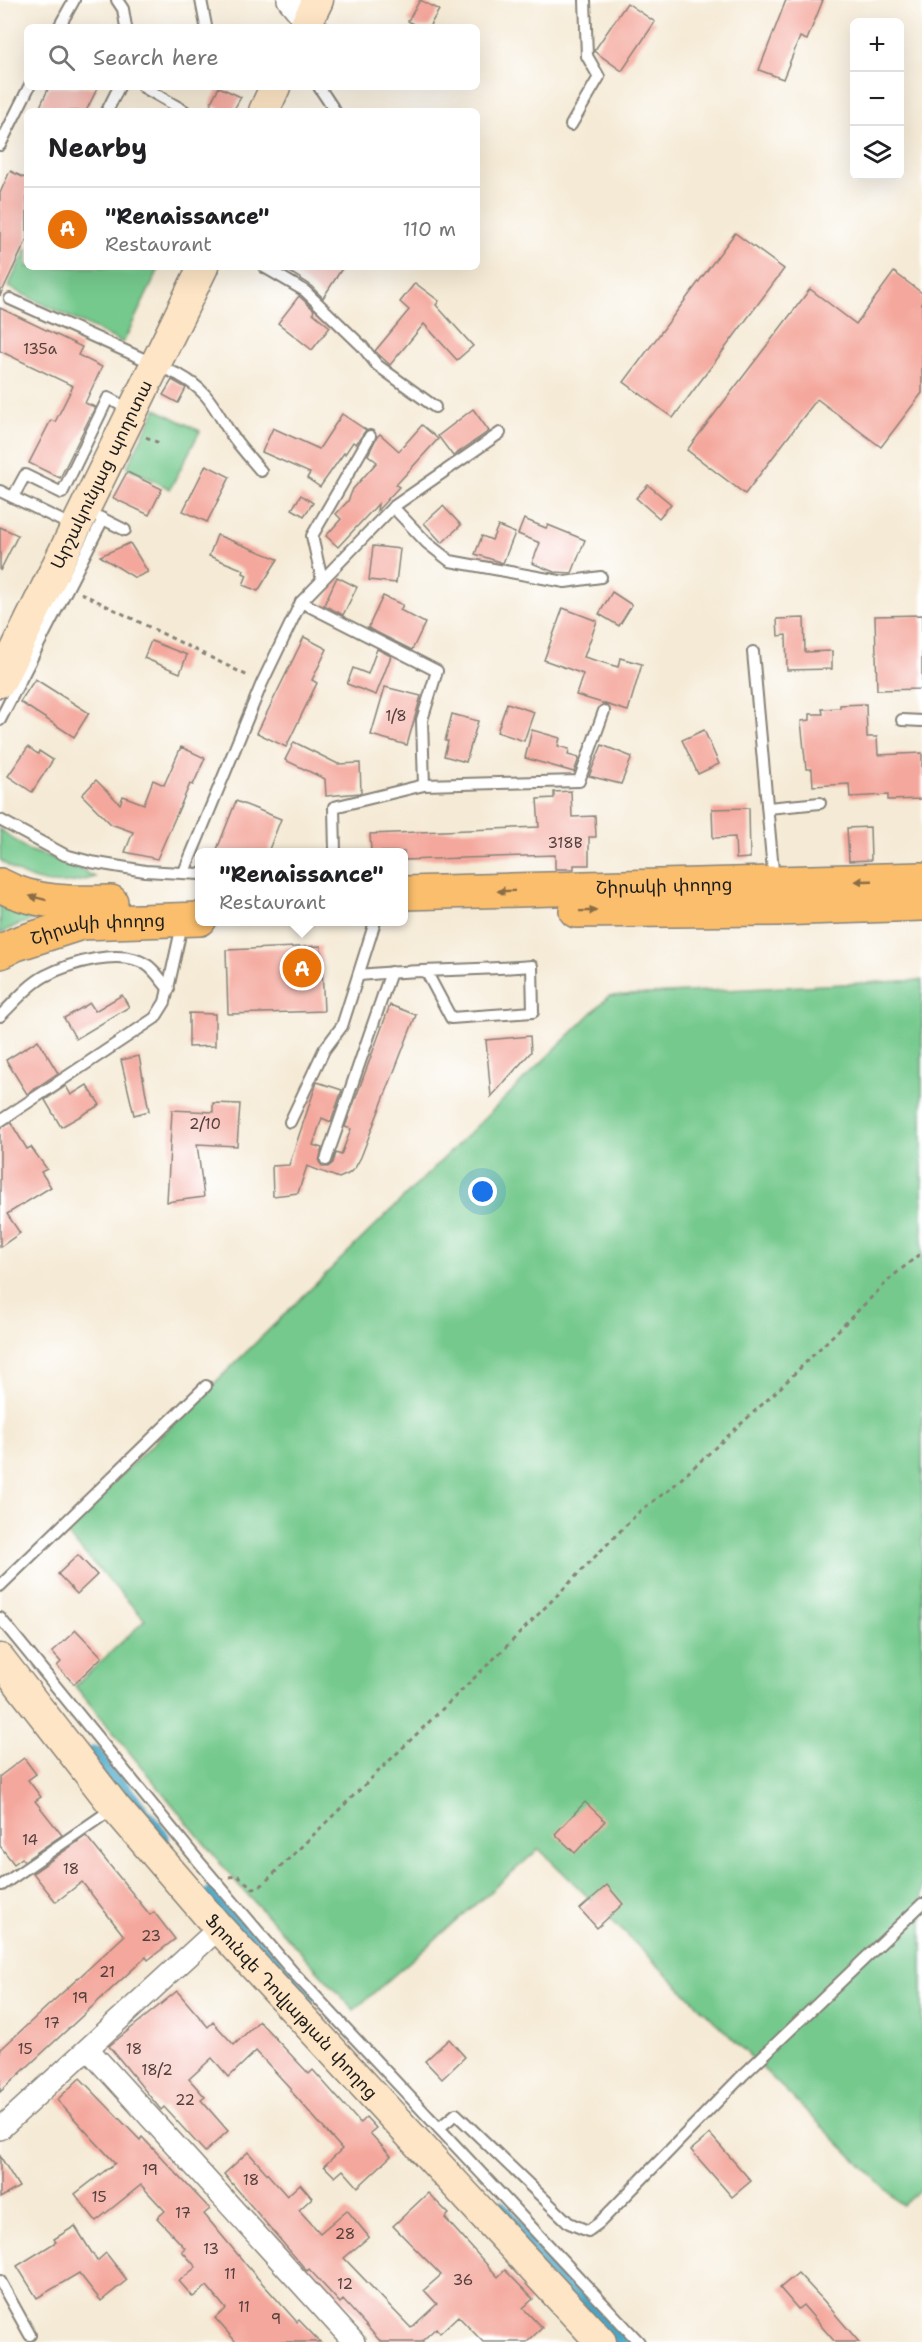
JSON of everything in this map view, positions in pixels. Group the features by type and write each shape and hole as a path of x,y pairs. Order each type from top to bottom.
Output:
{"highway":[{"name":"Շիրակի փողոց","path":"408,893 922,879"},
{"name":"Շիրակի փողոց","path":"0,885 14,892 53,902 192,902"},
{"name":"Շիրակի փողոց","path":"0,952 16,944 81,923 192,902"},
{"name":"Շիրակի փողոց","path":"408,913 777,909 922,904"}],"street":[{"path":"288,0 312,21 331,0"},
{"path":"265,108 274,90"},
{"path":"279,108 288,90"},
{"name":"Արշակունյաց պողոտա","path":"0,682 82,519 187,270"},
{"name":"Արշակունյաց պողոտա","path":"0,651 82,519 121,405 149,363 201,270"},
{"name":"Ֆրունզե Դովլաթյան փողոց","path":"0,1659 115,1807 190,1871 219,1928 601,2342"},
{"path":"0,2129 219,1928"},
{"path":"88,2049 354,2342"}],"lane":[{"path":"61,24 74,0"},
{"path":"117,0 123,9 126,24"},
{"path":"201,0 206,24"},
{"path":"571,125 599,77 587,56 585,0"},
{"path":"0,145 3,130 27,90"},
{"path":"109,108 118,90"},
{"path":"148,90 180,108"},
{"path":"321,90 333,108"},
{"path":"269,270 305,291 362,346 377,365 435,407"},
{"path":"10,299 179,375 198,386 211,401 231,434 261,471"},
{"path":"12,496 25,475 62,493 108,398 121,405"},
{"path":"209,848 262,683 301,602 393,507 500,433"},
{"path":"322,580 312,536 370,435"},
{"path":"0,490 82,519 125,530"},
{"path":"393,507 427,543 450,561 565,582 601,577"},
{"path":"0,720 69,586 82,519"},
{"path":"301,602 437,671 422,720 424,785"},
{"path":"753,652 774,884"},
{"path":"335,848 334,807 424,785 579,781 604,711"},
{"path":"902,720 922,721"},
{"path":"768,808 820,803"},
{"path":"0,820 64,855 145,871 192,902 165,1002 155,1018 0,1121"},
{"path":"290,1122 324,1050 342,1026 374,926"},
{"path":"0,1016 43,977 68,966 96,958 129,958 147,965 169,989"},
{"path":"360,975 391,972 532,966 533,1012 451,1018 426,971"},
{"path":"326,1160 391,972"},
{"path":"0,1586 206,1386"},
{"path":"0,1618 190,1871 217,1883 292,1971 639,2342"},
{"path":"2,1885 115,1807"},
{"path":"439,2128 456,2114 569,2223 588,2231 599,2223 742,2076 922,1904"},
{"path":"0,2281 30,2335"}],"path":[{"path":"69,586 262,683"},
{"path":"217,1883 225,1877 238,1876 253,1888 260,1887 513,1640 641,1510 678,1482 780,1388 893,1276 922,1252"}],"green space":[{"path":"24,254 24,270 159,270 123,343 8,287"},
{"path":"156,409 200,431 170,489 127,467"},
{"path":"0,829 28,850 69,863 95,877 82,881 57,883 33,880 22,875 0,860"},
{"path":"0,894 58,913 17,925 0,934"},
{"path":"922,980 922,2188 903,2206 539,1849 354,2010 236,1882 75,1686 145,1620 64,1531 609,996"}],"building":[{"path":"420,0 439,10 431,24 413,24 408,21"},
{"path":"786,0 823,0 807,40 800,37 783,79 759,70"},
{"path":"627,3 655,22 622,71 594,51"},
{"path":"48,90 96,90 88,108 39,108"},
{"path":"217,90 226,90 241,97 235,108 217,108 210,104"},
{"path":"10,171 24,178 24,245 0,296 0,193"},
{"path":"735,233 784,269 673,418 624,382"},
{"path":"287,270 341,270 323,298 309,284"},
{"path":"894,272 922,293 922,393 881,447 817,399 745,494 687,450 810,289 856,324"},
{"path":"415,283 439,301 436,305 473,346 457,360 424,324 390,365 375,351 409,310 400,302"},
{"path":"299,296 314,310 313,313 330,327 312,350 278,323"},
{"path":"0,308 82,347 78,355 102,367 85,403 95,407 60,478 29,463 51,420 55,422 73,386 0,351"},
{"path":"172,380 186,388 178,403 163,395"},
{"path":"473,409 489,431 453,456 438,436"},
{"path":"342,414 366,430 356,444 353,442 344,453 320,487 307,478 310,473 262,452 273,428 319,449"},
{"path":"422,425 438,439 396,485 399,487 377,511 378,504 338,547 326,536 341,519 336,514 348,501 353,489 377,462 368,455 377,437 380,434 399,451"},
{"path":"206,465 230,477 207,522 183,511"},
{"path":"127,472 162,489 149,515 113,498"},
{"path":"648,485 671,504 659,518 636,498"},
{"path":"301,495 313,503 304,516 292,509"},
{"path":"443,506 461,525 442,543 424,523"},
{"path":"524,519 546,528 548,525 585,540 572,573 554,572 532,563 540,543 518,534"},
{"path":"498,526 515,533 503,563 475,554 482,536 492,540"},
{"path":"0,527 18,535 0,571"},
{"path":"217,535 278,559 258,591 243,585 247,575 243,573 244,570 209,556"},
{"path":"130,543 148,572 135,578 100,556"},
{"path":"373,546 400,549 396,583 369,580"},
{"path":"337,577 357,587 343,615 324,605"},
{"path":"612,592 632,605 619,626 599,614"},
{"path":"383,596 403,605 400,610 425,623 412,650 368,628"},
{"path":"563,608 597,621 584,657 618,667 620,658 642,664 628,711 576,695 583,674 544,660"},
{"path":"922,615 922,689 877,690 875,616"},
{"path":"804,618 805,652 832,651 832,669 787,670 786,635 778,636 777,619"},
{"path":"304,637 327,649 312,680 317,683 286,747 257,733"},
{"path":"151,641 187,655 180,673 144,658"},
{"path":"377,649 391,656 376,695 347,684 353,668 368,674"},
{"path":"35,679 89,713 74,737 20,702"},
{"path":"385,687 421,696 407,745 371,735"},
{"path":"507,703 534,712 524,741 497,732"},
{"path":"866,704 867,737 877,737 878,755 922,753 922,799 888,800 888,795 850,797 849,784 813,786 812,769 806,769 801,721 810,720 810,714 823,714 822,709 840,708 840,705"},
{"path":"452,714 478,721 466,762 444,756 448,741 445,741"},
{"path":"532,730 560,738 558,746 569,749 568,755 579,758 574,772 525,758"},
{"path":"704,730 719,764 698,774 682,740"},
{"path":"294,742 338,764 360,763 361,793 326,796 325,779 285,760"},
{"path":"602,745 632,757 621,784 589,776"},
{"path":"28,747 53,760 32,792 8,776"},
{"path":"181,747 205,758 193,785 190,784 157,859 125,852 133,832 111,824 82,795 96,780 120,804 123,796 144,804 153,780 164,785"},
{"path":"571,791 572,817 595,816 596,837 589,837 589,865 574,865 574,869 555,869 555,855 408,860 408,848 371,848 370,834 539,827 537,799 554,798 554,792"},
{"path":"236,801 281,819 270,848 218,848"},
{"path":"749,808 750,858 736,859 735,837 713,838 712,809"},
{"path":"870,827 871,860 849,861 847,828"},
{"path":"321,946 324,1011 228,1014 226,950"},
{"path":"122,995 129,1007 76,1039 64,1018 90,1003 95,1011"},
{"path":"390,1005 416,1015 355,1168 339,1178 307,1166 298,1193 273,1196 272,1166 289,1165 317,1082 342,1090 331,1122 322,1118 313,1145 322,1148 319,1162 323,1167 328,1167 333,1163 336,1153 341,1155 351,1129 345,1127"},
{"path":"189,1013 215,1014 215,1046 189,1047"},
{"path":"530,1036 531,1052 491,1097 486,1040"},
{"path":"38,1040 58,1073 27,1094 6,1060"},
{"path":"139,1056 149,1111 134,1115 121,1060"},
{"path":"87,1085 100,1105 61,1127 45,1100 66,1086 71,1095"},
{"path":"213,1103 240,1104 237,1146 197,1144 204,1197 167,1202 172,1110 213,1112"},
{"path":"11,1123 27,1149 31,1147 47,1169 41,1172 51,1187 7,1214 20,1233 0,1247 0,1128"},
{"path":"78,1555 97,1575 77,1594 58,1574"},
{"path":"76,1630 102,1657 74,1684 57,1666 61,1662 52,1652"},
{"path":"24,1758 36,1774 28,1780 41,1797 35,1801 62,1835 24,1861 22,1858 14,1864 0,1846 0,1776"},
{"path":"585,1802 605,1821 575,1853 555,1834"},
{"path":"86,1836 150,1915 154,1912 175,1939 148,1960 146,1957 0,2092 0,2050 124,1936 82,1882 56,1902 33,1873"},
{"path":"607,1885 623,1904 597,1928 580,1909"},
{"path":"177,1991 208,2027 213,2022 234,2045 259,2021 309,2074 313,2070 360,2123 366,2117 376,2128 370,2133 391,2156 358,2187 343,2170 335,2177 324,2166 342,2149 256,2051 229,2077 212,2058 189,2079 205,2097 201,2100 228,2131 205,2152 164,2107 161,2110 109,2046"},
{"path":"449,2039 465,2057 442,2079 425,2061"},
{"path":"80,2078 140,2140 142,2137 210,2209 204,2214 297,2322 299,2320 320,2342 236,2342 215,2318 226,2309 207,2286 193,2297 179,2281 196,2267 182,2251 185,2248 157,2218 165,2211 141,2185 96,2221 75,2194 115,2163 57,2100"},
{"path":"710,2134 751,2181 732,2197 691,2150"},
{"path":"248,2152 287,2196 300,2184 312,2198 299,2210 320,2233 347,2210 369,2237 344,2258 411,2328 437,2304 424,2290 441,2275 393,2226 428,2193 449,2214 445,2218 498,2277 505,2270 533,2299 523,2308 542,2328 527,2342 483,2342 458,2316 440,2333 436,2328 423,2342 381,2342 343,2300 340,2303 309,2269 307,2271 224,2174"},
{"path":"0,2156 19,2187 0,2198"},
{"path":"75,2226 97,2261 106,2253 127,2280 101,2301 79,2273 37,2298 17,2266 56,2242 54,2239"},
{"path":"798,2273 859,2342 835,2342 803,2305 798,2309 780,2288"}],"waterway":[{"path":"94,1756 160,1838"},
{"path":"211,1897 305,1999"},
{"path":"499,2210 622,2342"}],"place":[{"name":"\"Renaissance\"","path":"302,968"}]}
